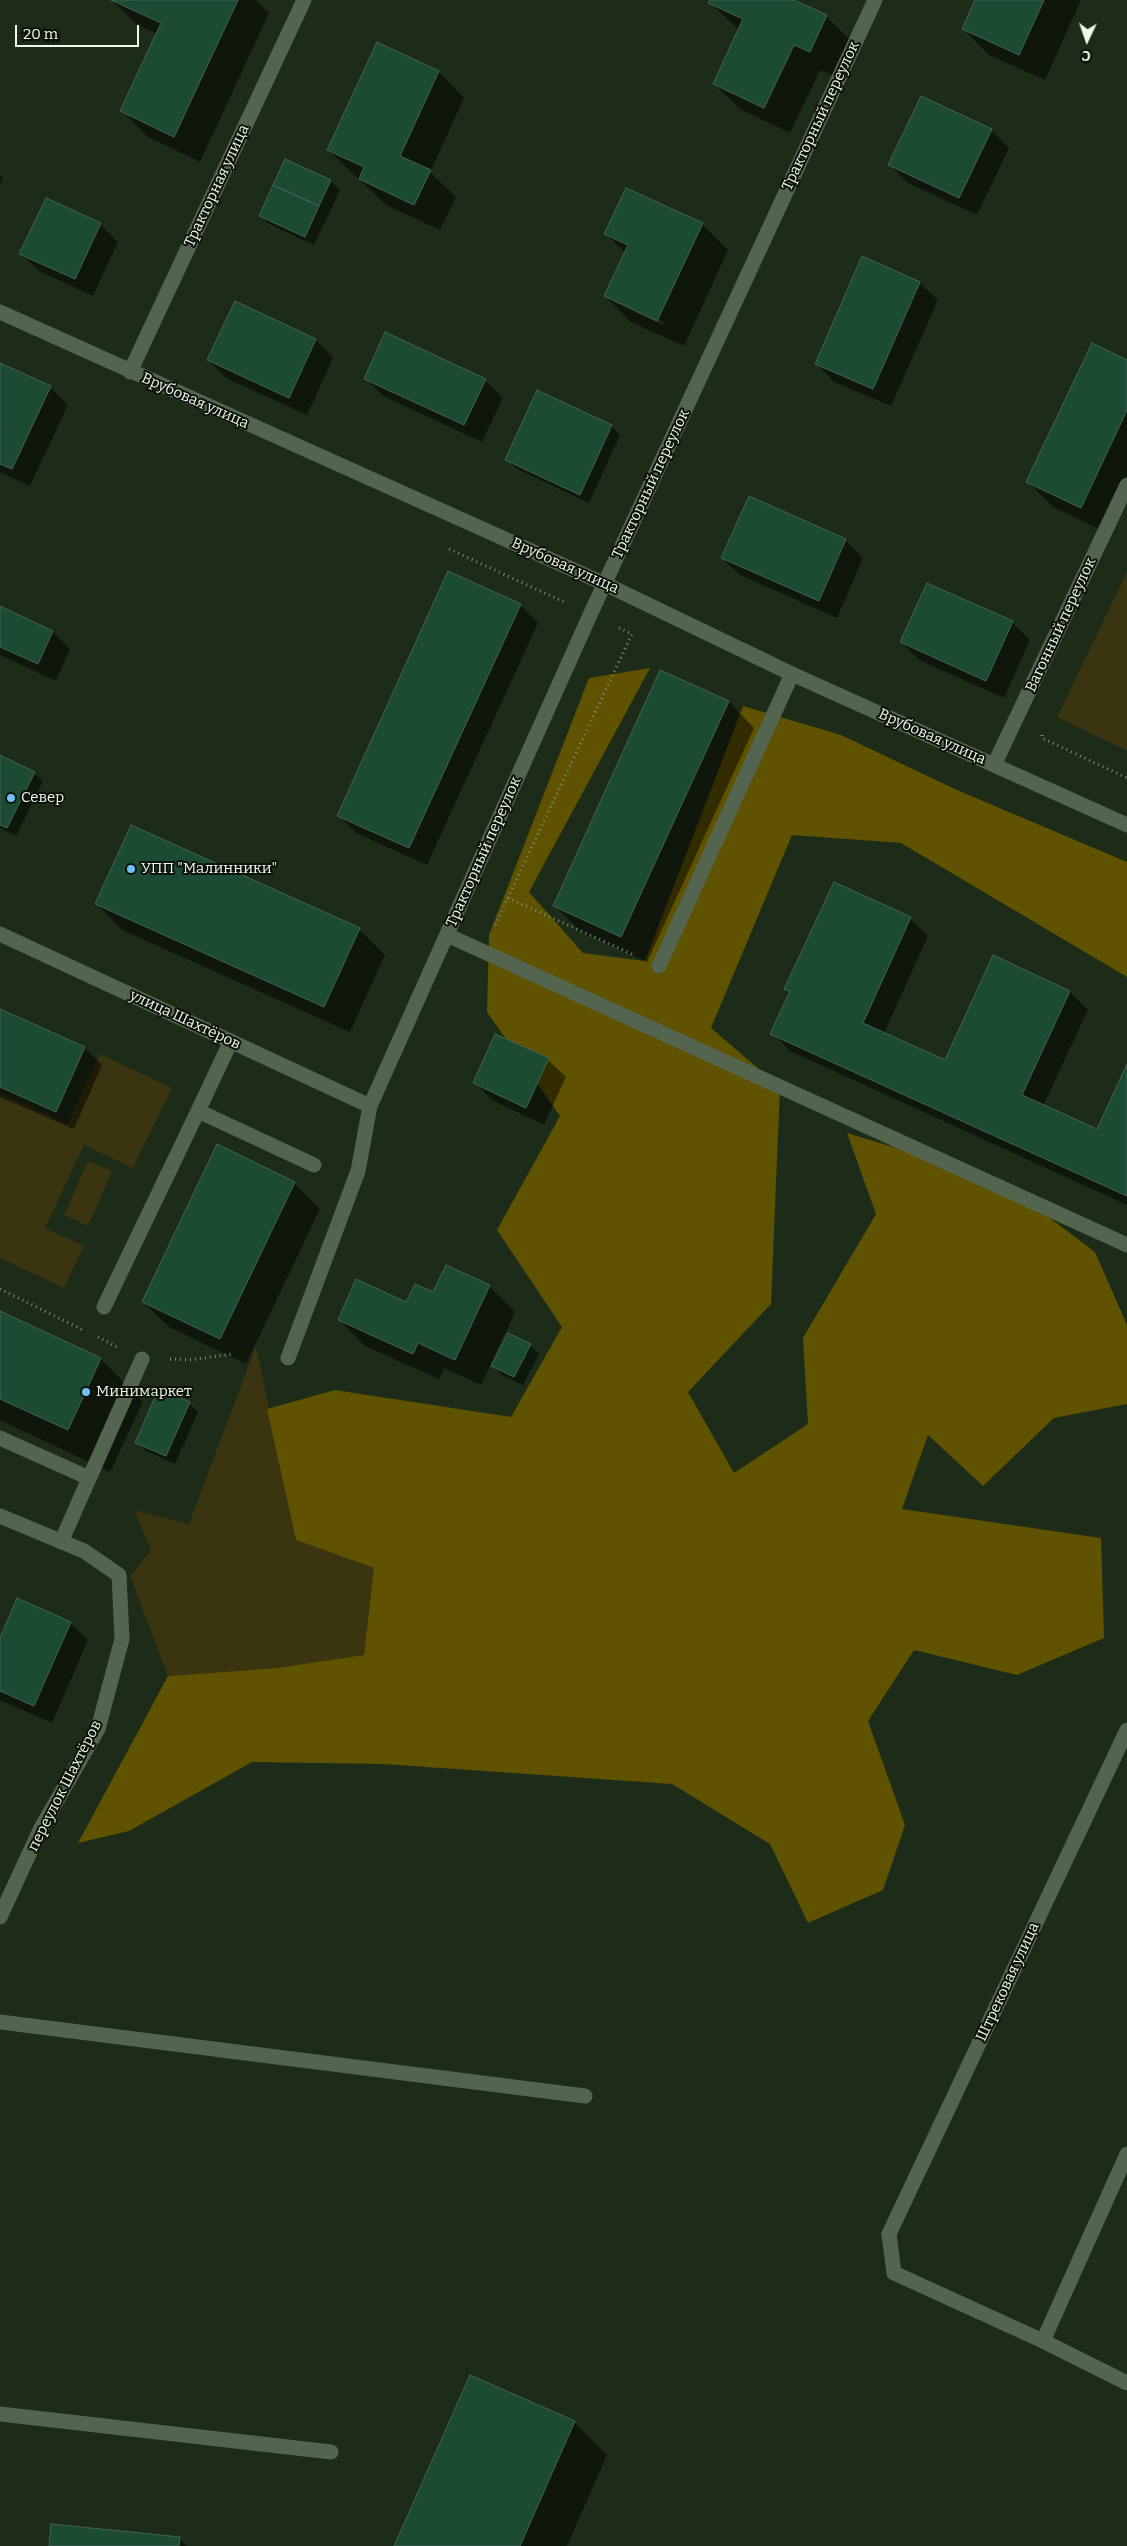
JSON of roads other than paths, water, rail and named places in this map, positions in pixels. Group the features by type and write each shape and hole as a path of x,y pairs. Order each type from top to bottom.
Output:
{"street":[{"name":"Тракторная улица","path":"130,372 304,0"},
{"name":"Тракторный переулок","path":"288,1358 358,1171 370,1106 590,614 875,0"},
{"name":"Врубовая улица","path":"0,312 605,584 792,674 1127,825"},
{"name":"Вагонный переулок","path":"994,765 1127,485"},
{"path":"659,966 792,674"},
{"name":"улица Шахтёров","path":"0,934 370,1106"},
{"path":"447,935 1127,1244"},
{"path":"104,1307 231,1041"},
{"path":"198,1111 314,1166"},
{"path":"0,1516 61,1542 142,1359"},
{"path":"0,1438 89,1478"},
{"name":"переулок Шахтёров","path":"0,1917 41,1828 98,1729 122,1640 119,1575 84,1551 61,1542"},
{"name":"Штрековая улица","path":"1043,2341 894,2273 890,2234 1127,1730"},
{"path":"0,2022 584,2096"},
{"path":"1127,2154 1043,2341 1127,2383"},
{"path":"0,2414 331,2452"}],"place":[{"name":"Север","path":"11,798"},
{"name":"УПП \"Малинники\"","path":"131,869"},
{"name":"Минимаркет","path":"86,1392"}]}
